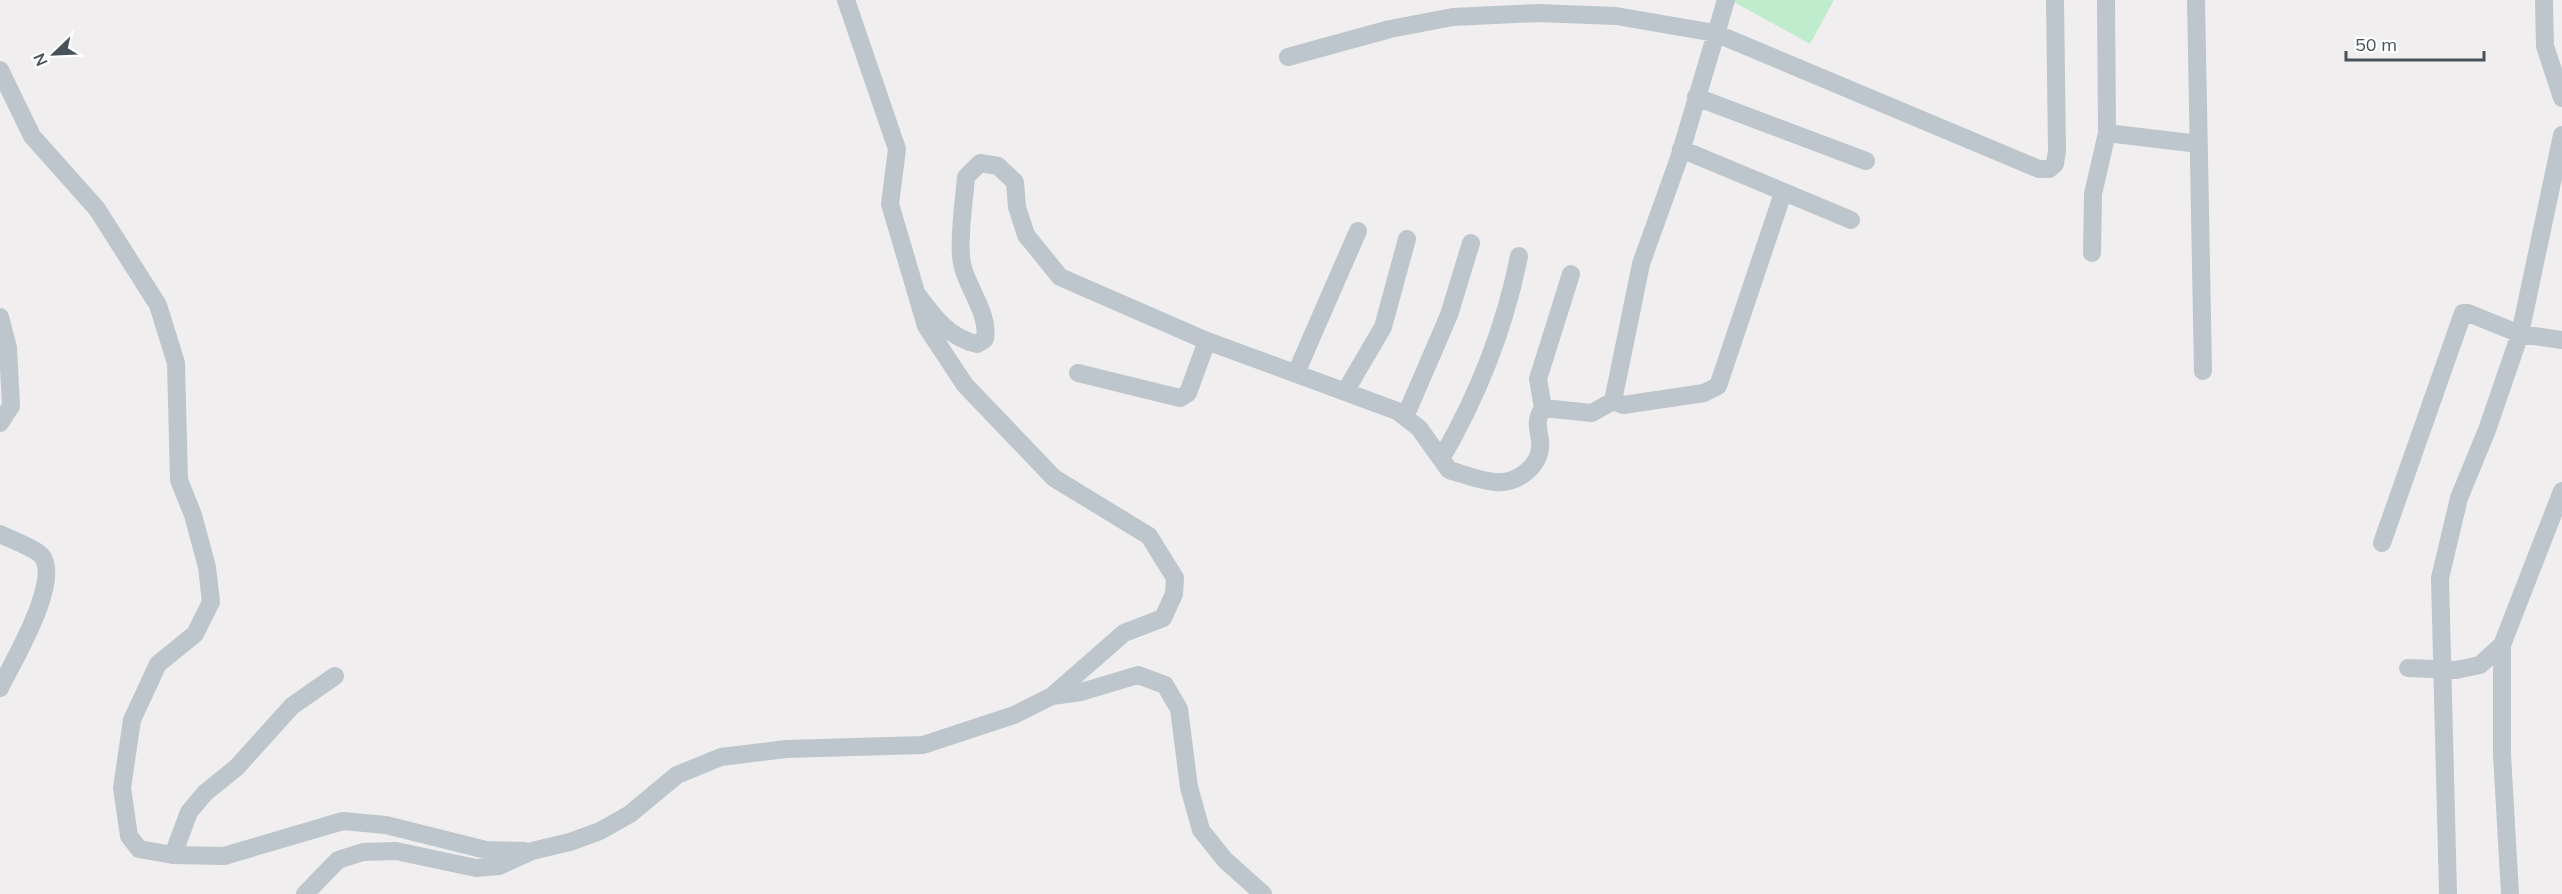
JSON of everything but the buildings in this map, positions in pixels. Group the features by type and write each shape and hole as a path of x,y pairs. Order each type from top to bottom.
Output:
{"street":[{"path":"305,894 338,860 363,852 396,850 476,868 499,866 532,851 570,842 600,831 630,814 677,775 721,757 786,749 923,745 1014,715 1052,696 1124,633 1163,618 1174,594 1175,578 1149,536 1054,478 965,385 926,326 890,204 897,149 846,0"},
{"path":"1543,408 1592,413 1613,401 1641,264 1681,149 1726,0"},
{"path":"1288,57 1390,29 1453,17 1537,13 1616,16 1715,33 1865,98 2039,168 2049,169 2055,164 2057,151 2055,0"},
{"path":"2092,253 2093,194 2107,133 2106,0"},
{"path":"2196,0 2203,371"},
{"path":"2544,0 2545,46 2562,98"},
{"path":"0,70 32,135 96,209 158,305 176,363 178,480 193,515 207,567 211,602 195,634 158,664 132,720 122,788 129,836 139,849 172,855 225,856 343,821 386,825 486,850 532,851"},
{"path":"1696,97 1866,161"},
{"path":"2107,133 2199,144"},
{"path":"2448,894 2440,578 2459,498 2487,430 2520,334 2562,135"},
{"path":"1681,149 1851,220"},
{"path":"917,294 939,323 963,341 976,344 985,339 987,327 966,281 961,257 966,177 980,163 998,166 1015,182 1017,207 1026,235 1060,277 1207,341 1397,411 1419,428 1449,471 1496,482 1520,476 1533,468 1540,448 1536,419 1543,408 1538,380 1571,274"},
{"path":"1613,401 1623,405 1704,393 1718,386 1783,193"},
{"path":"1296,373 1358,231"},
{"path":"1345,392 1383,327 1407,239"},
{"path":"1405,417 1449,315 1471,243"},
{"path":"1441,459 1464,419 1510,300 1519,256"},
{"path":"2382,543 2463,313 2520,334 2542,335 2562,340"},
{"path":"0,317 8,348 11,406 0,423"},
{"path":"1078,373 1180,398 1188,393 1207,341"},
{"path":"2510,894 2502,755 2502,645 2562,491"},
{"path":"0,534 41,555 48,572 43,597 0,688"},
{"path":"2408,668 2456,670 2480,665 2502,645"},
{"path":"1052,696 1081,692 1138,675 1165,685 1179,709 1189,787 1201,830 1226,860 1263,894"},
{"path":"172,855 189,812 205,793 237,767 292,706 335,676"}],"green space":[{"path":"1735,0 1834,0 1810,44 1734,2"}]}
